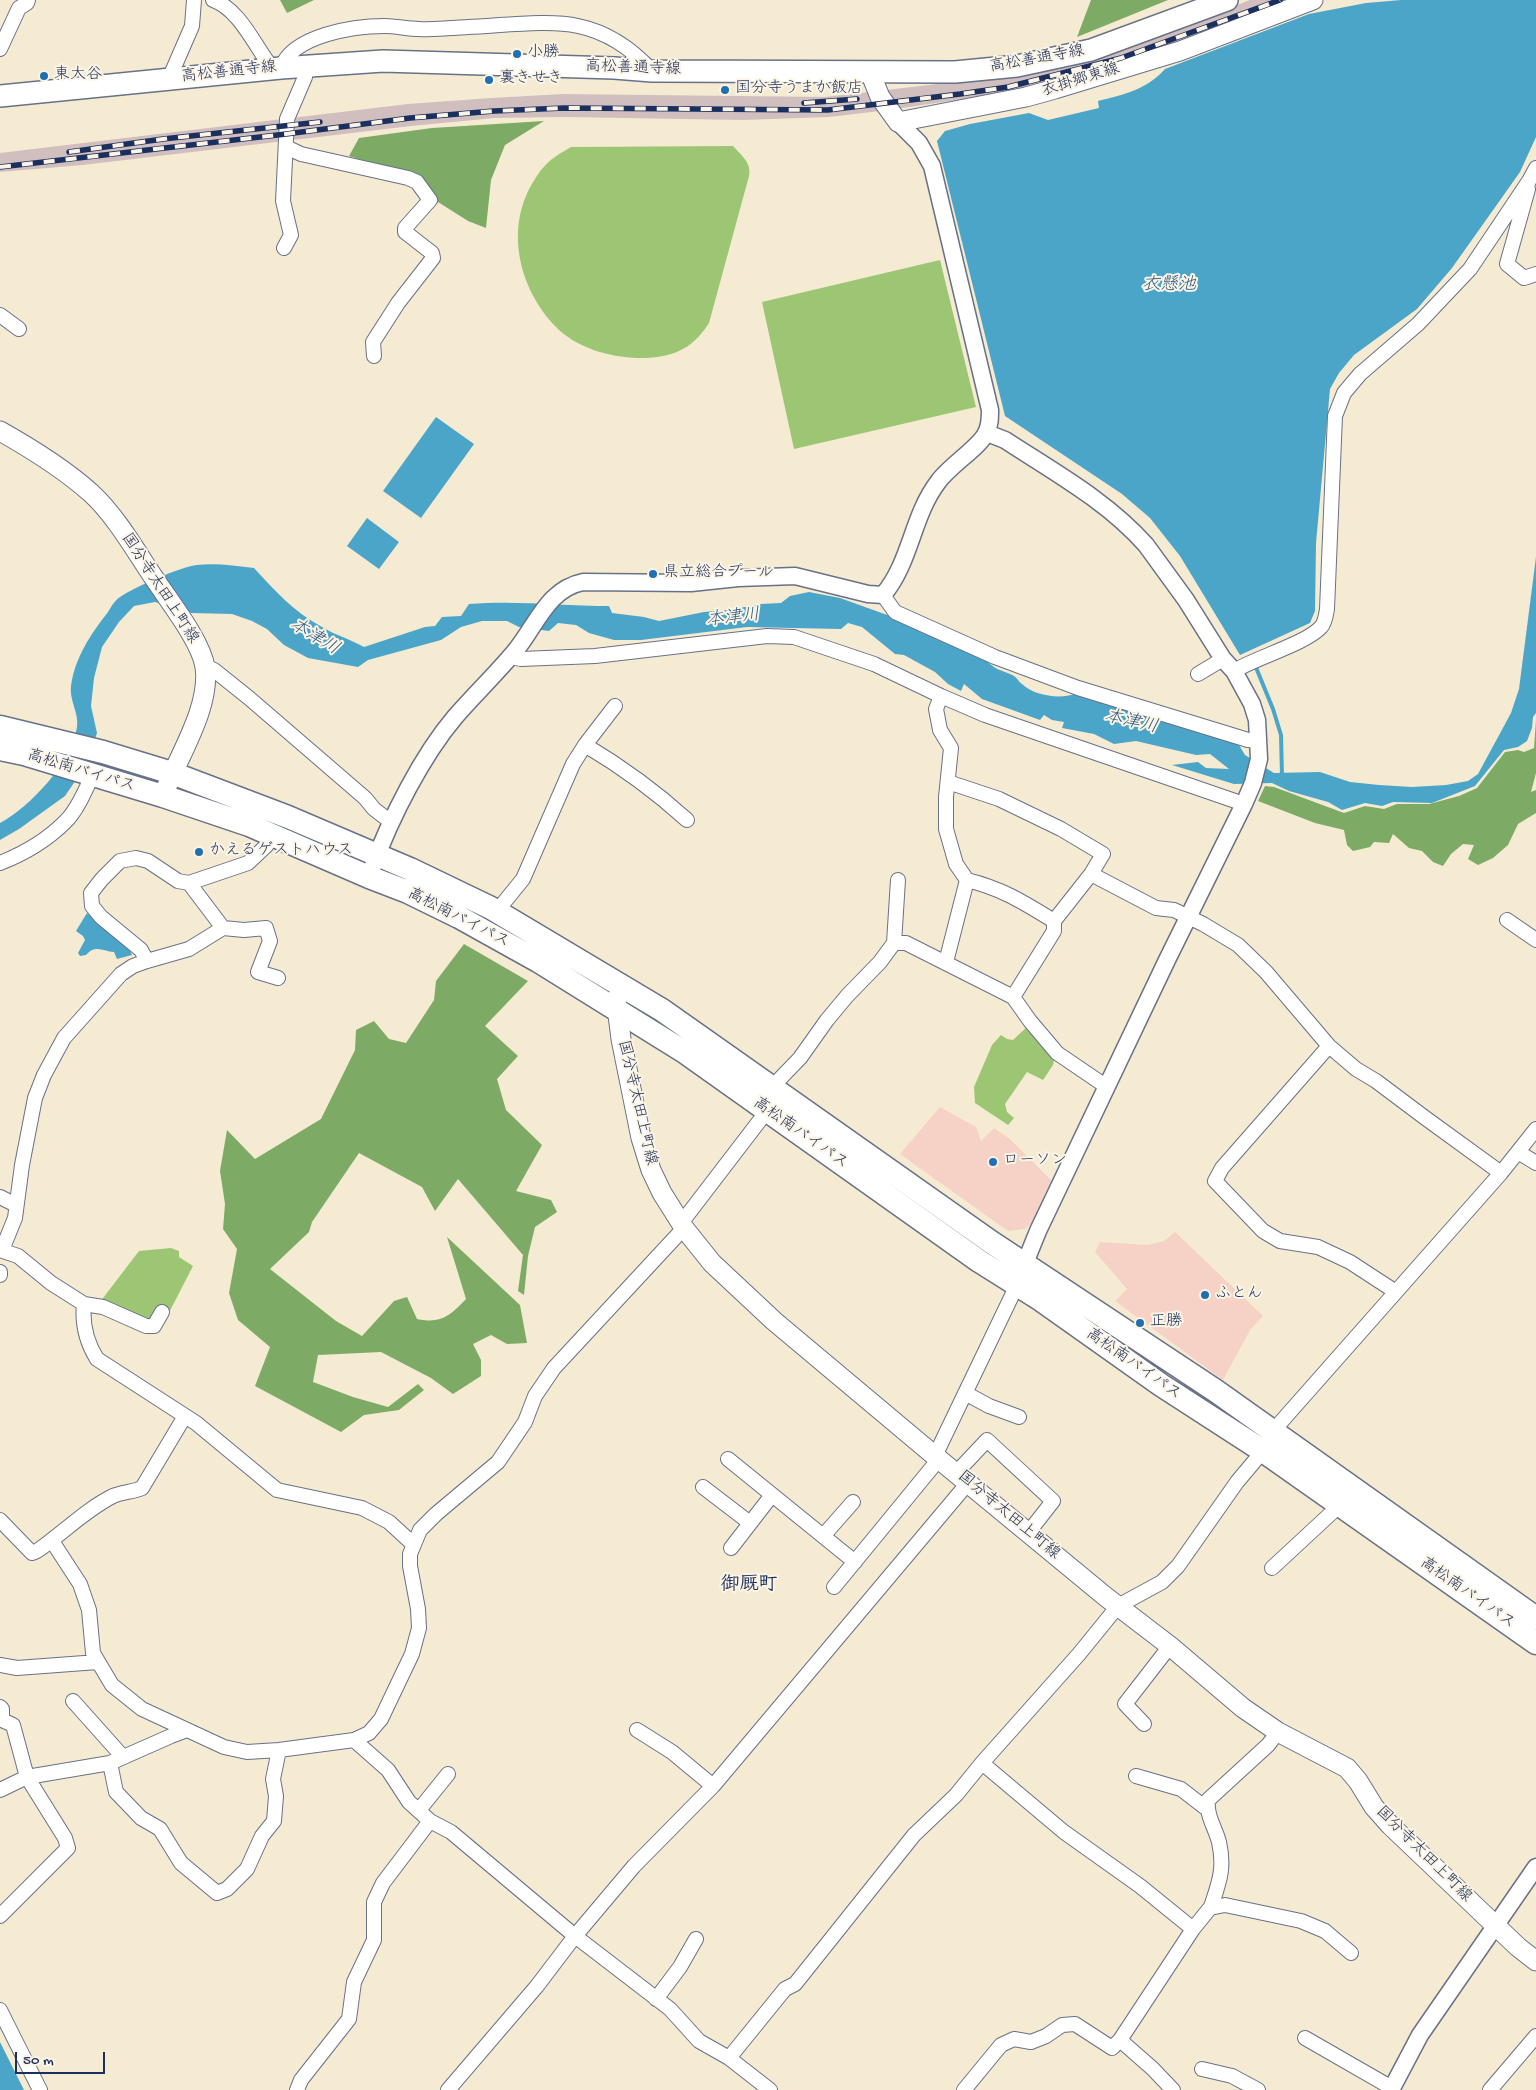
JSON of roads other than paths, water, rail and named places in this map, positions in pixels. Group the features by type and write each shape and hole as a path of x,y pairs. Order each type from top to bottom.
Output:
{"highway":[{"name":"高松南バイパス","path":"0,727 102,752 172,773 288,817 410,869 497,911 615,980 662,1010 772,1086 1021,1274 1273,1431 1536,1618"},
{"name":"高松南バイパス","path":"0,749 24,754 163,796 249,825 408,892 459,917 538,961 686,1053 979,1260 1021,1274 1041,1300 1161,1385 1263,1451 1536,1642"}],"main road":[{"name":"高松善通寺線","path":"0,96 307,65 383,61 614,68 652,71 955,72 1017,66 1091,50 1227,0"},
{"name":"衣掛郷東線","path":"898,122 1026,97 1055,89 1180,51 1313,0"},
{"path":"870,72 880,98 898,122"},
{"name":"国分寺太田上町線","path":"0,431 57,466 92,494 118,525 186,627 205,666 204,692 197,716 163,796"},
{"name":"国分寺太田上町線","path":"615,980 616,1009 641,1138 651,1170 662,1193 683,1225 712,1263 774,1321 937,1458 1118,1606 1170,1646 1243,1708 1278,1732 1347,1768 1390,1825 1494,1925 1536,1961"}],"street":[{"path":"169,79 192,26 194,0"},
{"path":"213,0 228,7 267,61 276,68 291,51 308,41 350,29 385,26 420,29 553,24 577,25 598,31 634,53 652,71"},
{"path":"0,49 21,3"},
{"path":"284,248 291,235 283,201 287,119 305,77 307,65"},
{"path":"883,595 893,584 927,496 939,480 987,432 990,422 990,410 932,166 919,143 898,122"},
{"path":"286,147 300,154 408,178 417,182 430,200 405,228 405,232 432,253 434,258 398,303 373,342 374,356"},
{"path":"1536,168 1530,181 1507,264 1524,278 1536,274"},
{"path":"1198,674 1228,665 1246,663 1313,635 1323,625 1327,609 1335,416 1344,393 1360,374 1418,324 1470,269 1530,181"},
{"path":"0,315 19,329"},
{"path":"834,1587 937,1458 965,1393 1007,1309 1021,1274 1166,960 1189,918 1245,802 1253,783 1259,759 1257,720 1252,704 1186,600 1146,545 1127,524 1106,506 1005,440 987,432"},
{"path":"369,877 391,822 440,736 455,716 514,652 549,601 571,584 583,582 690,583 765,576 796,576 868,594 883,595 896,612 995,657 1078,688 1259,743"},
{"path":"514,652 521,659 595,656 766,636 794,637 874,664 985,715 1245,802"},
{"path":"205,666 214,670 249,698 366,798 374,809 391,822"},
{"path":"941,696 936,709 940,730 951,748 946,829 956,864 967,880 991,886 1004,892 1054,921"},
{"path":"497,911 523,879 573,764 585,745 616,706"},
{"path":"585,745 623,768 664,799 687,820"},
{"path":"0,863 22,854 66,821 87,787 92,775"},
{"path":"948,782 999,799 1061,829 1103,854 1091,874 1054,921 1054,931 1013,996"},
{"path":"147,960 141,950 101,917 92,906 91,893 120,861 136,858 148,861 178,881 189,883 248,863 266,846 273,836"},
{"path":"1091,874 1156,908 1174,910 1238,945 1266,972 1329,1046 1356,1069 1376,1081 1424,1118 1502,1173"},
{"path":"772,1086 800,1058 847,996 880,962 894,943 898,880"},
{"path":"946,962 967,880"},
{"path":"189,883 223,928"},
{"path":"1507,920 1536,940"},
{"path":"162,1312 154,1326 146,1326 103,1307 84,1304 51,1283 18,1256 1,1250 15,1218 22,1165 35,1098 44,1075 64,1038 121,974 133,966 189,948 223,928 244,930 266,928 270,941 258,972 278,978"},
{"path":"894,943 906,943 1013,996 1030,1021 1057,1053 1107,1087"},
{"path":"1329,1046 1222,1168 1215,1181 1263,1231 1280,1241 1318,1247 1350,1262 1396,1292"},
{"path":"52,1541 80,1584 89,1610 93,1653 112,1685 142,1709 224,1747 248,1752 354,1740 369,1733 381,1719 412,1654 419,1628 410,1554 420,1530 436,1514 498,1462 525,1422 535,1396 554,1368 683,1225 767,1111"},
{"path":"1273,1431 1502,1173 1536,1129"},
{"path":"1518,1152 1536,1163"},
{"path":"0,1197 16,1205"},
{"path":"84,1304 83,1320 92,1352 97,1359 185,1416 277,1490 362,1508 384,1518 413,1544"},
{"path":"965,1393 989,1406 1019,1417"},
{"path":"0,1520 32,1553 52,1541 92,1509 114,1495 133,1492 142,1488 185,1416"},
{"path":"448,2090 537,1986 575,1936 634,1866 714,1786 962,1478 987,1440 1053,1501 1028,1533"},
{"path":"729,2058 785,1989 795,1984 914,1835 956,1795 1079,1654 1118,1606 1162,1582 1178,1566 1238,1482 1263,1451"},
{"path":"728,1459 855,1562"},
{"path":"703,1487 750,1523"},
{"path":"731,1548 772,1495"},
{"path":"823,1536 853,1502"},
{"path":"1272,1568 1340,1505"},
{"path":"1144,1724 1125,1704 1170,1646"},
{"path":"0,1665 17,1668 98,1662"},
{"path":"73,1701 123,1757"},
{"path":"0,1707 2,1709 2,1720 13,1725 27,1777 65,1838 68,1848 0,1916"},
{"path":"0,1790 27,1777 110,1763 188,1730"},
{"path":"637,1730 672,1752 714,1786"},
{"path":"964,2090 1001,2045 1014,2039 1031,2042 1046,2036 1062,2025 1076,2024 1112,2048 1120,2040 1193,1929 1211,1907 1222,1873 1219,1842 1207,1809 1208,1800 1268,1745 1278,1732"},
{"path":"354,1740 388,1770 409,1802 430,1821 450,1832 575,1936 670,2009 699,2041 729,2058 770,2090"},
{"path":"110,1763 116,1792 141,1818 160,1829 181,1863 217,1892 227,1889 247,1869 262,1836 274,1821 276,1796 273,1779 279,1750"},
{"path":"982,1763 1064,1832 1140,1886 1193,1929"},
{"path":"418,1810 448,1774"},
{"path":"1136,1776 1181,1789 1207,1809"},
{"path":"297,2090 301,2080 349,2019 354,1982 374,1940 374,1902 383,1883 430,1821"},
{"path":"1305,2038 1392,2089 1420,2035 1494,1925 1536,1867"},
{"path":"1211,1907 1225,1905 1301,1921 1324,1931 1351,1953"},
{"path":"656,1998 680,1967 696,1939"},
{"path":"0,2010 40,2090"},
{"path":"1490,2090 1536,2036"},
{"path":"1120,2040 1154,2069 1173,2090"},
{"path":"1202,2068 1232,2076 1258,2090"}],"water":[{"name":"衣懸池","path":"1401,0 1536,0 1536,137 1520,172 1452,268 1417,309 1354,355 1339,373 1330,389 1316,543 1315,611 1310,623 1240,655 1180,556 1150,518 1122,494 1005,416 937,141 945,131 970,124 1029,113 1048,120 1099,108 1098,101 1126,94 1143,86 1151,82 1165,69 1309,14 1366,3"},
{"path":"436,417 474,444 421,518 383,491"},
{"path":"367,518 399,542 379,569 347,546"},
{"name":"本津川","path":"1536,557 1536,713 1533,717 1532,728 1527,741 1518,747 1504,750 1475,786 1432,803 1393,802 1382,806 1365,803 1342,810 1328,802 1289,791 1272,783 1234,784 1172,765 1198,762 1206,768 1229,769 1210,754 1196,755 1136,741 1114,744 1094,734 1062,728 1064,722 1052,720 1044,715 1040,720 982,699 964,684 961,691 948,684 935,672 904,655 895,654 862,627 848,623 841,629 747,627 641,640 614,640 589,633 576,625 558,623 549,631 519,627 507,621 482,621 461,627 441,640 368,660 358,667 308,658 284,645 267,629 232,614 191,613 155,602 134,606 119,622 102,647 94,678 91,706 97,733 86,765 65,796 19,829 0,840 0,823 12,816 36,795 48,782 67,755 77,727 77,717 71,696 71,686 76,665 90,637 113,604 120,597 146,583 180,569 197,565 254,568 277,593 303,615 327,630 364,647 425,627 435,626 442,617 461,616 469,604 609,606 612,613 659,621 704,612 781,603 790,596 809,592 840,598 890,616 987,661 997,669 1014,676 1027,688 1041,694 1064,696 1077,693 1239,745 1245,755 1274,773 1320,772 1350,782 1412,787 1446,785 1468,781 1478,774 1511,713 1519,689"},
{"path":"87,913 129,948 132,955 117,959 114,952 96,949 80,956 78,953 85,940 76,931"},
{"path":"0,2042 24,2090 0,2090"}],"waterway":[{"path":"1255,665 1273,709 1281,735 1282,776"}],"railway":[{"path":"0,167 410,118 494,111 564,108 828,110 960,94 1008,87 1121,58 1280,0"},
{"path":"804,103 857,99"},
{"path":"69,152 163,139 320,122"}],"place":[{"name":"小勝","path":"517,54"},
{"name":"東大谷","path":"44,76"},
{"name":"裏きせき","path":"489,80"},
{"name":"国分寺うまか飯店","path":"725,90"},
{"name":"県立総合プール","path":"653,574"},
{"name":"かえるゲストハウス","path":"199,852"},
{"name":"ローソン","path":"993,1162"},
{"name":"ふとん","path":"1205,1295"},
{"name":"正勝","path":"1140,1323"}],"district":[{"name":"御厩町","path":"749,1586"}]}
